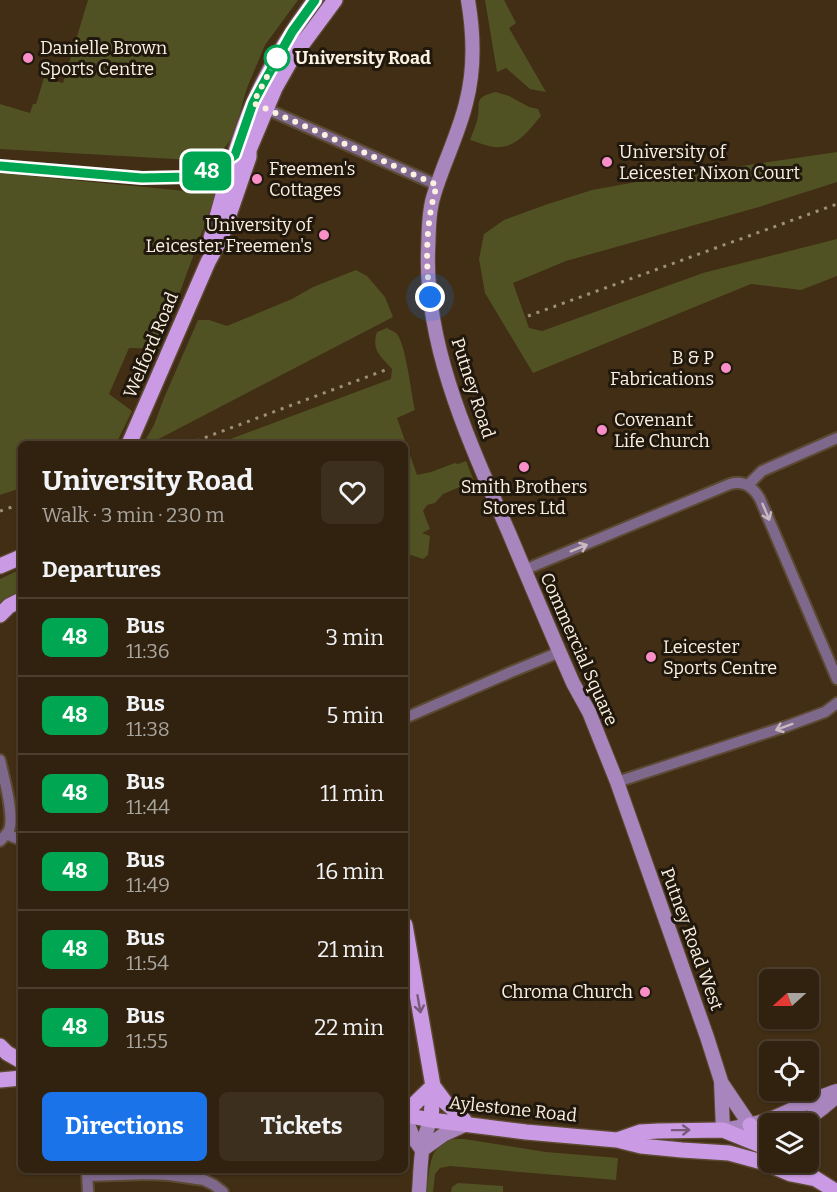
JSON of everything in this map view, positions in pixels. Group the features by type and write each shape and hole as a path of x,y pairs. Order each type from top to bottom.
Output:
{"main road":[{"name":"Welford Road","path":"208,262 209,243 222,184 242,152 292,32 315,0"},
{"name":"Welford Road","path":"260,106 335,0"},
{"name":"Welford Road","path":"130,441 208,262 221,238 249,157 242,152"},
{"path":"0,566 18,558"},
{"path":"0,615 9,606 18,602"},
{"path":"408,942 433,1086 431,1120"},
{"path":"0,1046 18,1059"},
{"path":"0,1080 18,1078"},
{"path":"433,1086 467,1124"},
{"path":"408,1112 433,1086"},
{"path":"431,1120 452,1107"},
{"name":"Aylestone Road","path":"408,1116 526,1132 617,1140 641,1146 729,1153 762,1162 791,1174 816,1179"},
{"path":"750,1125 759,1136"},
{"name":"Aylestone Road","path":"617,1140 640,1132 723,1130 759,1143"},
{"path":"729,1153 759,1148"},
{"name":"Aylestone Road","path":"808,1173 837,1192"}],"street":[{"name":"Putney Road","path":"468,0 473,35 472,78 466,104 432,199 428,283 449,384 483,474 524,570"},
{"path":"260,106 437,185"},
{"path":"0,166 142,178 189,177 218,168 242,152"},
{"path":"189,177 222,184"},
{"path":"837,438 762,471 748,485 756,491 760,499 837,679"},
{"name":"Commercial Square","path":"627,810 589,712 573,683 524,570 730,484 743,482 748,485"},
{"path":"408,717 501,675 560,652"},
{"path":"617,782 787,726 825,712 837,703"},
{"path":"0,760 10,812 9,829 3,838 18,840"},
{"name":"Putney Road West","path":"627,810 691,988 721,1081 750,1125"},
{"name":"Putney Road West","path":"721,1081 723,1130"},
{"path":"723,1130 773,1118 819,1097 837,1094"},
{"path":"816,1113 837,1094"},
{"path":"419,1192 422,1150 426,1129 431,1120"},
{"path":"408,1123 414,1139 422,1150"},
{"path":"422,1150 443,1135 467,1124"},
{"path":"88,1192 87,1173 169,1175 204,1180 223,1192"}],"shaded area":[{"path":"88,0 298,0 265,45 247,88 233,136 216,157 192,160 0,149 0,104 30,113 33,104 36,104 44,78 63,83"},
{"path":"485,0 504,0 516,23 509,28 546,92 530,89 506,68 497,72"},
{"path":"496,92 538,109 541,116 521,138 502,147 470,140 477,121 480,99"},
{"path":"837,152 837,182 759,207 566,261 513,283 529,328 542,331 703,273 837,239 837,276 801,290 751,284 533,373 485,293 479,259 484,234 504,220 592,190"},
{"path":"0,173 216,194 159,349 129,348 109,394 132,411 117,441 18,441 18,489 0,495"},
{"path":"356,270 367,276 385,297 393,317 155,441 145,441 154,425 198,320 209,320 227,326 292,299 313,287"},
{"path":"387,328 396,333 403,347 415,410 397,418 405,441 225,441 391,379 392,369 376,349 377,332"},
{"path":"408,449 417,475 466,461 474,481 443,494 435,503 427,505 423,511 430,529 422,533 430,536 428,555 423,559 411,555 408,556"},
{"path":"18,570 18,597 0,607 0,579"},
{"path":"454,1139 546,1152 618,1158 616,1180 450,1166 440,1168 435,1174 433,1192 427,1192 434,1153 443,1144"},
{"path":"458,1183 503,1186 503,1192 451,1192 452,1187"}],"railway":[{"path":"528,316 837,204"},
{"path":"196,441 388,369"},
{"path":"0,511 18,505"}],"bus line":[{"name":"48","path":"0,166 142,178 189,177 218,168 235,155 253,103 292,32 315,0"}],"place":[{"name":"Danielle Brown Sports Centre","path":"28,58"},
{"name":"University Road","path":"277,58"},
{"name":"University of Leicester Nixon Court","path":"607,162"},
{"name":"Freemen's Cottages","path":"257,179"},
{"name":"University of Leicester Freemen's","path":"324,235"},
{"name":"B & P Fabrications","path":"726,368"},
{"name":"Covenant Life Church","path":"602,430"},
{"name":"Smith Brothers Stores Ltd","path":"524,467"},
{"name":"Leicester Sports Centre","path":"651,657"},
{"name":"Chroma Church","path":"645,992"}],"route":[{"path":"277,58 253,103 437,185 432,199 430,217 428,283 430,297"}]}
